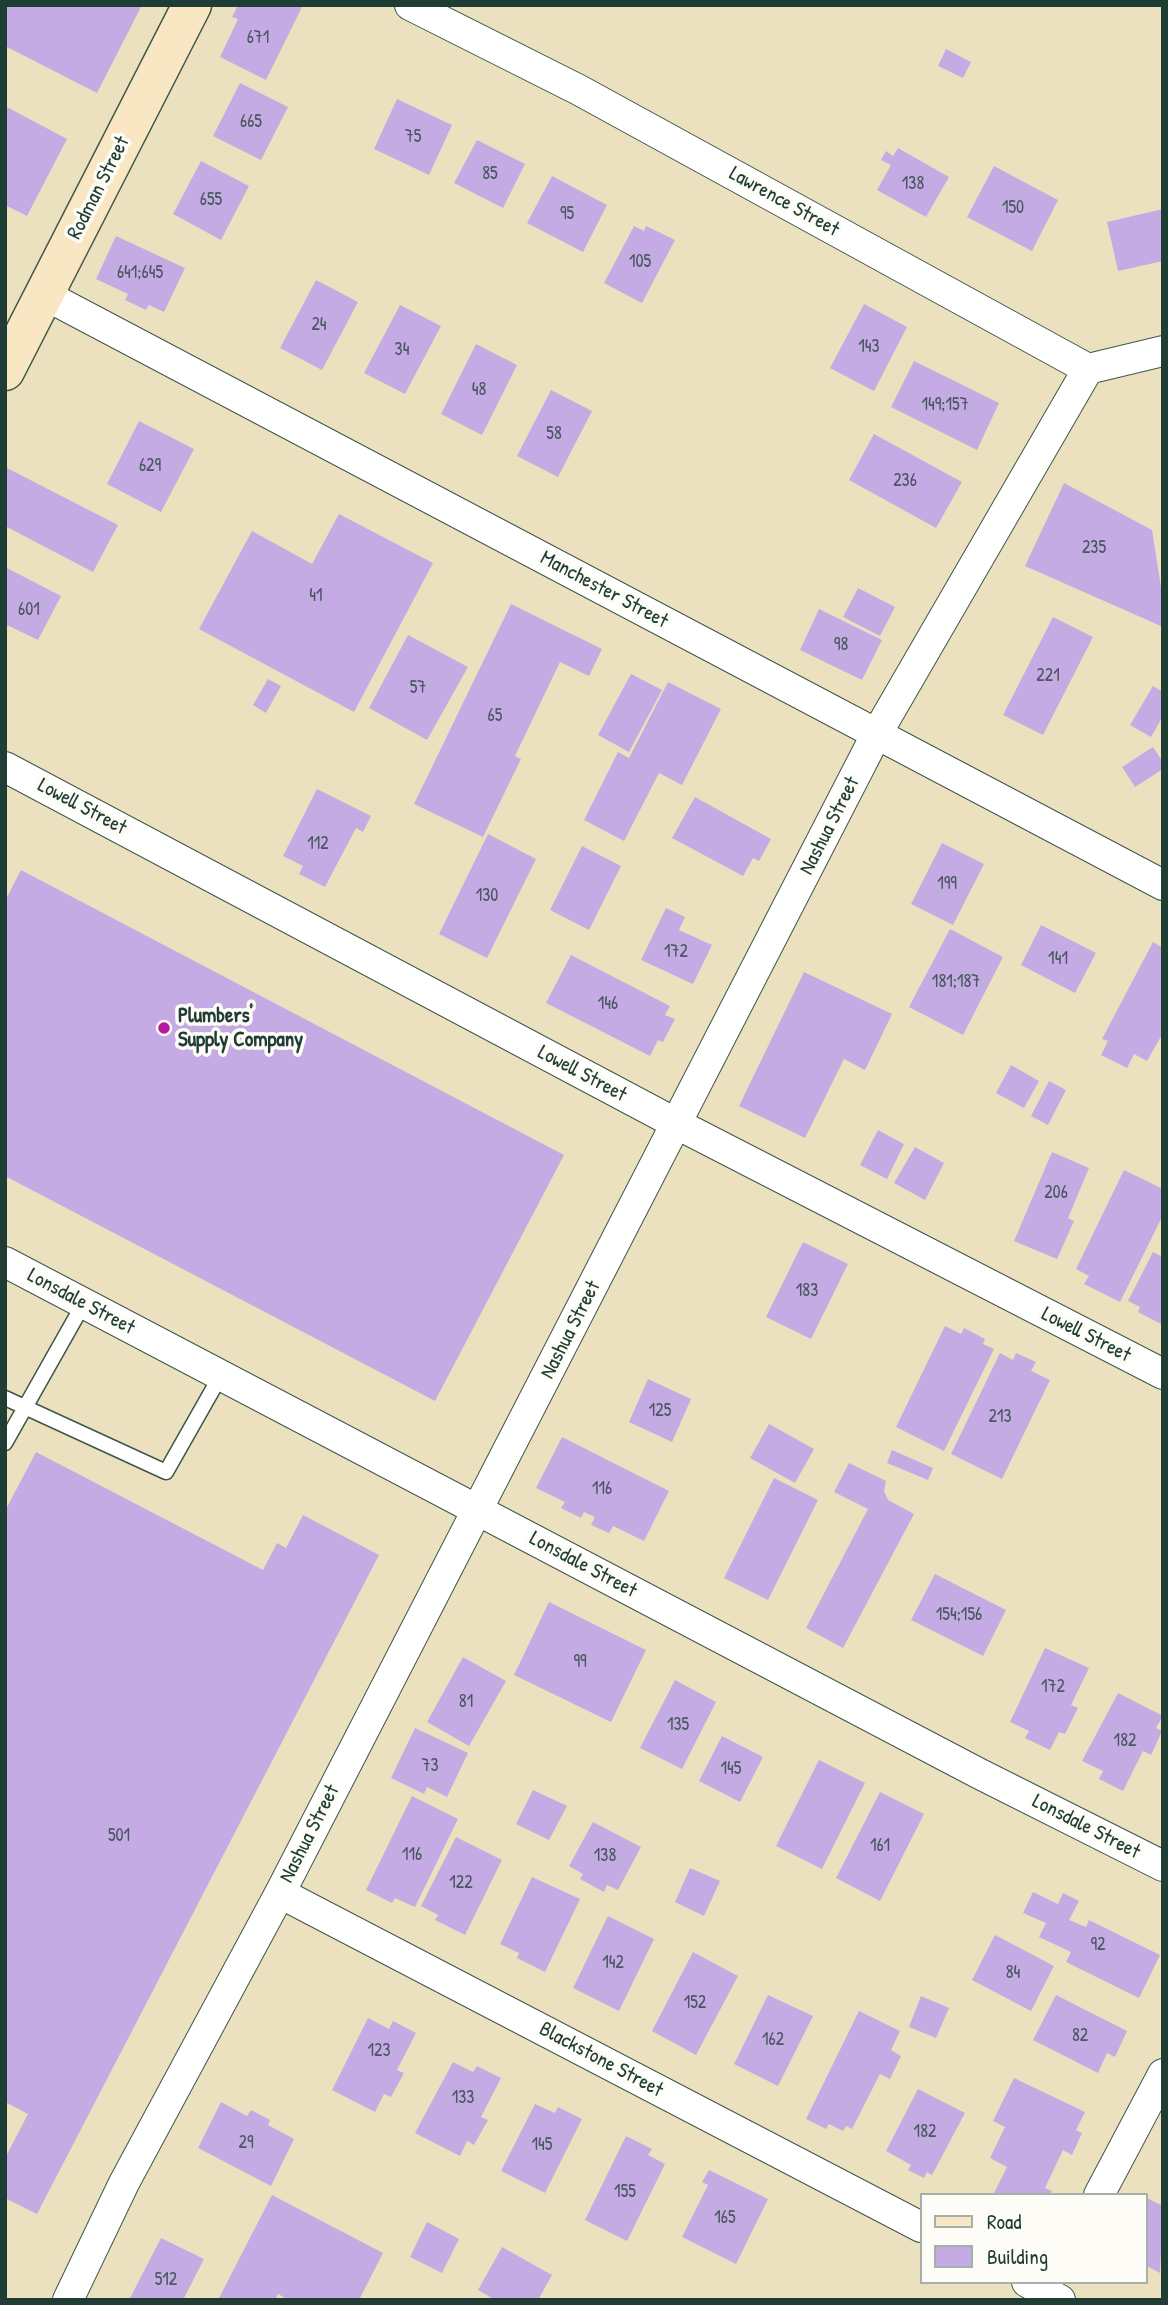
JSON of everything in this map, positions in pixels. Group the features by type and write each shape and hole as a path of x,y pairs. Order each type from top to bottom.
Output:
{"main road":[{"name":"Rodman Street","path":"5,371 192,5"}],"street":[{"name":"Lawrence Street","path":"410,5 579,90 1088,369"},
{"name":"Manchester Street","path":"45,295 1163,885"},
{"path":"1088,369 1163,351"},
{"name":"Nashua Street","path":"68,2300 124,2183 280,1893 876,735 1088,369"},
{"name":"Lowell Street","path":"5,767 677,1125 1163,1374"},
{"name":"Lonsdale Street","path":"5,1262 978,1773 1163,1866"},
{"name":"Blackstone Street","path":"280,1893 920,2226"},
{"path":"1100,2193 1163,2074"}],"lane":[{"path":"5,1443 83,1303"},
{"path":"5,1398 166,1472 221,1375"}],"building":[{"path":"5,5 142,5 97,93 5,46"},
{"path":"238,5 303,5 266,80 220,57 238,19 232,17"},
{"path":"946,49 971,62 963,78 938,66"},
{"path":"240,83 288,107 261,160 213,136"},
{"path":"397,99 452,125 429,175 374,149"},
{"path":"5,106 67,139 27,216 5,205"},
{"path":"477,140 525,164 503,208 454,183"},
{"path":"898,148 949,177 926,217 877,190 891,165 881,160 886,151 893,156"},
{"path":"201,161 249,186 221,240 173,214"},
{"path":"994,166 1058,200 1032,251 967,217"},
{"path":"552,176 607,205 583,252 527,223"},
{"path":"1163,209 1163,261 1118,271 1107,222"},
{"path":"634,226 644,231 646,226 675,240 642,303 604,283"},
{"path":"116,236 185,268 164,312 149,305 146,310 125,300 128,294 96,279"},
{"path":"316,280 358,302 322,370 280,348"},
{"path":"864,304 907,327 874,391 830,368"},
{"path":"400,305 441,326 405,394 364,373"},
{"path":"476,344 517,365 482,435 441,414"},
{"path":"914,361 999,403 977,450 891,407"},
{"path":"551,390 592,411 558,477 517,456"},
{"path":"139,421 194,449 161,512 107,484"},
{"path":"874,434 962,482 936,528 849,480"},
{"path":"5,467 118,525 93,572 5,526"},
{"path":"1064,483 1152,530 1163,600 1163,627 1025,566"},
{"path":"339,514 433,563 354,712 199,629 252,531 312,564"},
{"path":"5,567 61,596 38,640 5,624"},
{"path":"858,588 895,607 880,636 843,617"},
{"path":"511,604 602,649 589,676 560,662 515,756 521,759 483,837 414,804"},
{"path":"819,609 882,640 862,680 800,650"},
{"path":"1053,617 1093,637 1043,735 1003,715"},
{"path":"408,635 468,667 427,740 369,708"},
{"path":"631,674 662,690 629,752 598,735"},
{"path":"268,679 281,686 266,713 253,705"},
{"path":"668,682 721,709 682,785 659,773 624,841 584,820 618,752 629,758"},
{"path":"1153,686 1163,692 1163,716 1151,737 1130,725"},
{"path":"1153,747 1163,762 1163,769 1135,787 1122,767"},
{"path":"317,789 371,816 363,832 356,828 325,887 299,874 303,866 283,856"},
{"path":"695,797 771,839 759,861 753,858 743,876 672,838"},
{"path":"488,834 536,859 487,958 439,934"},
{"path":"942,843 984,864 953,925 911,904"},
{"path":"582,846 621,866 589,930 550,910"},
{"name":"Plumbers' Supply Company","path":"21,870 564,1155 435,1401 5,1176 5,901"},
{"path":"666,908 685,917 679,930 712,945 693,984 641,960"},
{"path":"1041,925 1096,953 1075,993 1021,965"},
{"path":"950,929 1003,957 963,1035 909,1007"},
{"path":"1153,942 1163,948 1163,1033 1147,1061 1134,1054 1127,1068 1101,1055 1108,1041 1102,1039"},
{"path":"571,955 670,1006 665,1015 675,1019 663,1042 658,1040 650,1056 546,1003"},
{"path":"804,972 892,1014 865,1070 844,1059 805,1138 739,1106"},
{"path":"1011,1065 1039,1081 1024,1108 996,1093"},
{"path":"1049,1081 1066,1090 1048,1125 1031,1116"},
{"path":"878,1130 904,1144 887,1179 860,1165"},
{"path":"915,1147 944,1163 925,1200 894,1183"},
{"path":"1052,1152 1089,1168 1068,1218 1074,1221 1057,1259 1014,1241"},
{"path":"1124,1170 1163,1189 1163,1215 1120,1302 1084,1284 1089,1276 1076,1269"},
{"path":"803,1242 848,1264 811,1339 766,1317"},
{"path":"1153,1252 1163,1257 1163,1325 1138,1312 1140,1307 1128,1301"},
{"path":"945,1326 961,1334 964,1328 985,1339 983,1344 994,1349 944,1451 896,1427"},
{"path":"1000,1353 1013,1360 1016,1353 1036,1362 1031,1371 1050,1380 1002,1479 951,1454"},
{"path":"648,1379 691,1399 672,1442 629,1422"},
{"path":"769,1424 814,1449 795,1483 750,1458"},
{"path":"562,1437 669,1491 644,1541 613,1526 609,1533 591,1525 595,1517 584,1512 581,1518 561,1508 565,1502 536,1488"},
{"path":"892,1450 933,1468 928,1480 887,1463"},
{"path":"36,1452 263,1570 277,1543 286,1548 303,1515 379,1555 37,2214 5,2198 5,2158 28,2114 5,2102 5,1511"},
{"path":"849,1463 886,1481 884,1491 888,1500 914,1514 843,1648 806,1628 868,1509 834,1492"},
{"path":"774,1478 818,1500 768,1600 724,1578"},
{"path":"935,1574 1006,1610 983,1656 911,1620"},
{"path":"549,1602 646,1650 611,1722 514,1675"},
{"path":"1045,1648 1089,1668 1071,1705 1078,1708 1065,1734 1059,1732 1050,1750 1025,1738 1029,1731 1010,1722"},
{"path":"463,1657 506,1681 469,1746 427,1722"},
{"path":"675,1680 716,1702 682,1769 640,1748"},
{"path":"1118,1693 1163,1716 1156,1728 1162,1731 1151,1755 1143,1751 1123,1791 1099,1779 1103,1771 1082,1761"},
{"path":"415,1728 468,1753 447,1797 427,1787 424,1794 391,1778"},
{"path":"722,1736 763,1757 740,1802 699,1781"},
{"path":"819,1760 865,1783 822,1869 776,1846"},
{"path":"533,1790 567,1806 549,1840 516,1824"},
{"path":"880,1792 924,1814 880,1901 836,1878"},
{"path":"412,1796 458,1819 415,1907 395,1898 392,1903 366,1890"},
{"path":"593,1822 641,1847 618,1890 607,1885 604,1892 580,1879 583,1874 569,1866"},
{"path":"456,1837 502,1860 465,1935 435,1920 438,1915 421,1906"},
{"path":"690,1868 720,1881 704,1916 675,1902"},
{"path":"532,1877 580,1899 545,1972 517,1958 519,1953 500,1944"},
{"path":"1033,1892 1058,1904 1063,1893 1079,1901 1069,1920 1086,1927 1089,1920 1160,1955 1139,1998 1066,1962 1071,1952 1039,1937 1046,1923 1023,1913"},
{"path":"608,1916 654,1939 619,2011 573,1988"},
{"path":"995,1935 1054,1966 1031,2011 972,1980"},
{"path":"693,1952 738,1976 696,2055 652,2031"},
{"path":"768,1995 813,2016 778,2086 734,2064"},
{"path":"1056,1995 1127,2031 1115,2057 1107,2053 1098,2073 1033,2040"},
{"path":"921,1996 949,2008 936,2038 909,2027"},
{"path":"859,2011 900,2031 891,2050 901,2056 890,2079 880,2074 852,2129 846,2126 843,2131 829,2124 826,2129 806,2119"},
{"path":"368,2018 389,2029 393,2021 416,2033 397,2070 404,2073 391,2097 384,2094 375,2112 332,2090"},
{"path":"453,2062 473,2072 477,2066 501,2078 481,2117 488,2120 474,2145 467,2141 460,2156 415,2133"},
{"path":"1014,2078 1085,2112 1076,2130 1082,2133 1072,2155 1063,2150 1045,2188 1052,2191 1051,2193 994,2193 1007,2167 990,2158 1005,2127 993,2121"},
{"path":"918,2089 965,2113 932,2175 927,2172 924,2178 908,2170 911,2165 886,2151"},
{"path":"221,2102 247,2116 251,2110 270,2120 268,2125 294,2139 271,2186 198,2148"},
{"path":"535,2104 555,2113 558,2107 582,2119 545,2193 501,2171"},
{"path":"626,2136 652,2149 648,2155 665,2164 627,2241 585,2220"},
{"path":"709,2170 768,2199 736,2264 682,2237 708,2185 702,2182"},
{"path":"272,2195 383,2253 359,2300 289,2300 278,2294 275,2300 218,2300"},
{"path":"1147,2198 1163,2206 1160,2273 1147,2266"},
{"path":"427,2222 459,2239 442,2273 410,2257"},
{"path":"161,2238 204,2259 183,2300 129,2300"},
{"path":"502,2247 552,2275 538,2300 495,2300 478,2290"}],"place":[{"name":"Plumbers' Supply Company","path":"164,1028"}]}
